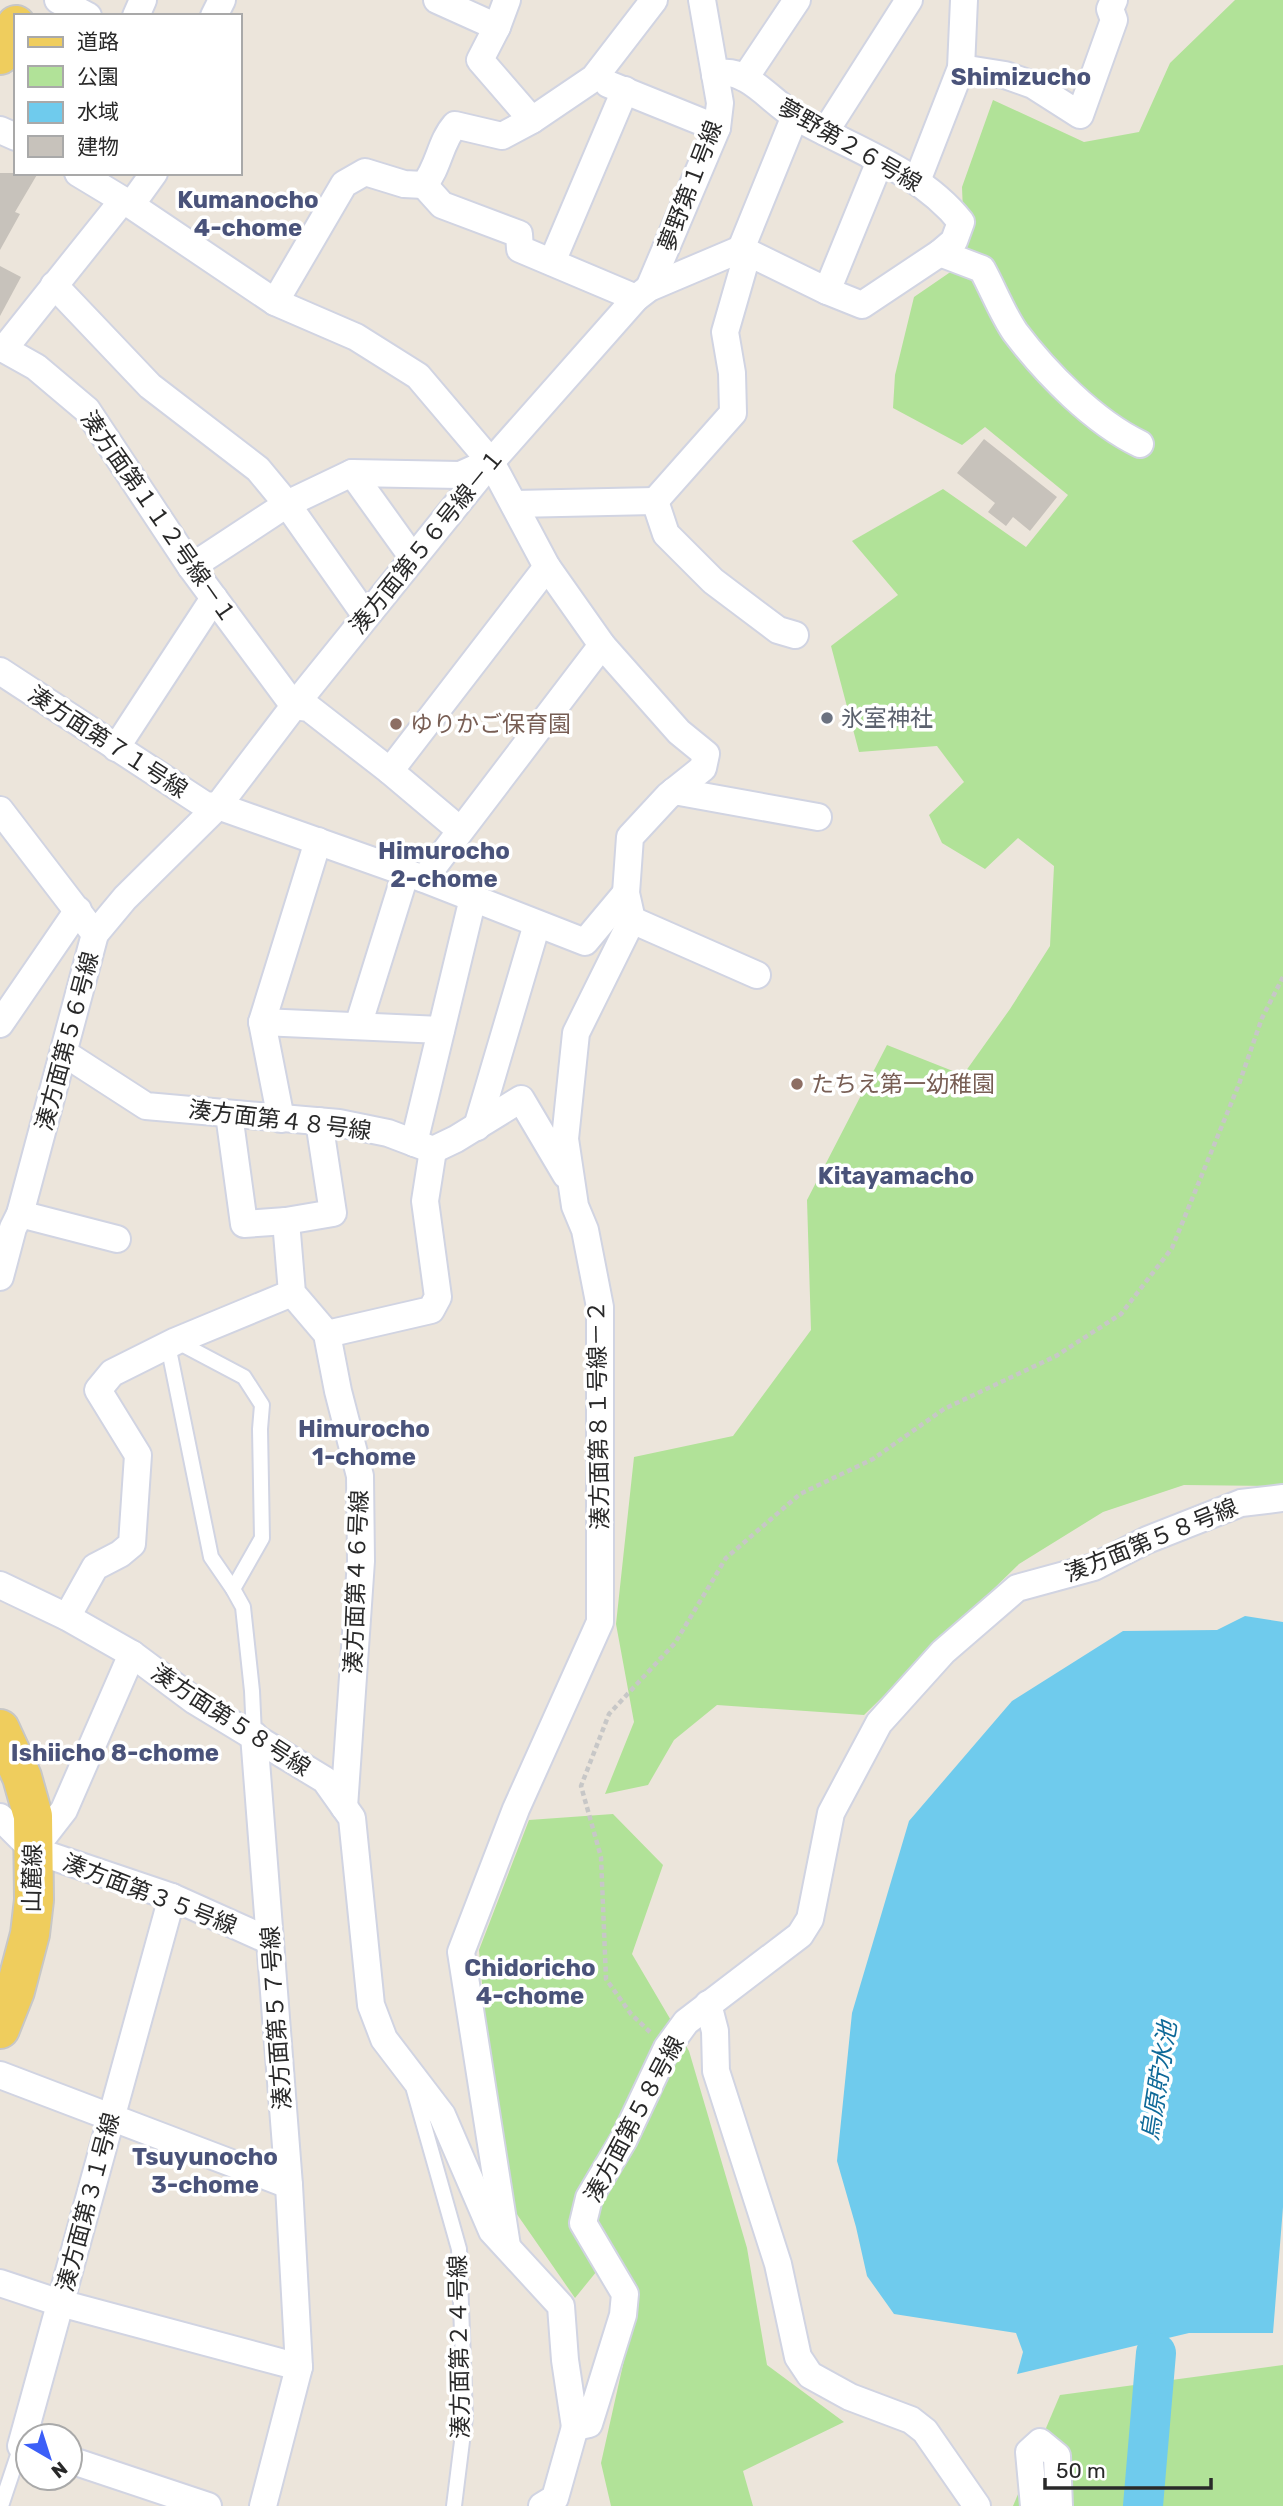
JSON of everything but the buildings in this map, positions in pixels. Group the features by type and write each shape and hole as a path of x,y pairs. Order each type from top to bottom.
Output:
{"main road":[{"path":"0,55 14,29"},
{"name":"山麓線","path":"0,1729 26,1790 33,1816 34,1900 30,1934 15,1991 0,2029"}],"street":[{"path":"58,0 84,14"},
{"path":"437,0 497,27"},
{"path":"507,0 480,60 532,120"},
{"path":"424,185 434,174 454,125 502,136 532,120 594,78 654,0"},
{"name":"夢野第１号線","path":"642,293 717,128 720,103 702,0"},
{"path":"715,75 724,72 745,78 797,0"},
{"path":"825,132 909,0"},
{"path":"917,181 961,68 964,0"},
{"path":"961,68 1005,75 1033,85 1080,115 1114,20 1111,9 1114,0"},
{"path":"594,78 717,128"},
{"name":"夢野第２６号線","path":"745,78 795,116 917,181 948,206 961,222 947,247"},
{"path":"552,262 625,90"},
{"path":"514,504 656,501 733,413 732,373 725,332 745,251 795,116"},
{"path":"827,290 880,161"},
{"path":"275,302 344,184 365,172 404,184 424,185 442,205 519,234 520,249 642,293 745,251 862,304 947,247 982,268 1014,330 1072,396 1117,433 1140,444"},
{"path":"81,175 127,202 275,302 356,337 418,376 491,462 547,567 602,645 679,732 706,754 703,768 674,791 630,837 626,894 632,920 757,975"},
{"path":"2,349 54,285 152,175"},
{"path":"54,285 150,386 258,469 288,504 366,616"},
{"name":"湊方面第５６号線－１","path":"218,806 293,706 491,462 642,293"},
{"name":"湊方面第１１２号線－１","path":"2,349 36,367 87,410 191,567 293,706"},
{"path":"191,567 288,504 352,473 460,475 491,462"},
{"path":"352,473 413,558"},
{"path":"656,501 666,534 713,581 778,630 795,635"},
{"path":"390,771 547,567"},
{"path":"116,748 214,598"},
{"path":"358,1026 414,876 460,830 602,645"},
{"name":"湊方面第７１号線","path":"0,671 205,805 218,806 318,841 585,942 626,894"},
{"path":"293,706 309,708 460,830"},
{"path":"674,791 818,817"},
{"name":"湊方面第５６号線","path":"0,1277 11,1221 64,1054 95,934 125,898 218,806"},
{"path":"0,810 95,934"},
{"path":"281,1119 262,1022 318,841"},
{"path":"327,1334 431,1310 438,1297 425,1201 424,1146 441,1030 473,898"},
{"path":"0,1024 78,910"},
{"name":"湊方面第８１号線－２","path":"507,2246 461,1952 516,1809 600,1622 600,1307 585,1230 575,1206 565,1139 576,1033 632,920"},
{"path":"477,1126 537,923"},
{"path":"262,1022 441,1030"},
{"name":"湊方面第４８号線","path":"64,1054 146,1105 339,1123 388,1133 424,1146"},
{"path":"424,1146 477,1126 521,1099 572,1185"},
{"path":"229,1114 244,1224 286,1221 333,1213 320,1121"},
{"path":"11,1221 117,1238"},
{"path":"67,1617 95,1567 120,1554 132,1544 138,1455 98,1390 112,1373 172,1343 292,1293 286,1221"},
{"name":"湊方面第４６号線","path":"292,1293 327,1334 338,1391 360,1476 361,1561 344,1807"},
{"name":"湊方面第５８号線","path":"0,1585 67,1617 132,1654 195,1701 326,1780 352,1818 371,2005 384,2039 442,2115 492,2231 561,2306 565,2360 575,2427 589,2424 623,2315 625,2294 583,2223 589,2198 624,2139 667,2048 686,2022 800,1934 810,1919 831,1813 879,1723 943,1651 1017,1588 1094,1567 1147,1540 1241,1503 1283,1499"},
{"path":"33,1850 64,1810 132,1654"},
{"name":"湊方面第５７号線","path":"254,1735 289,2185 299,2367 263,2506"},
{"name":"湊方面第３５号線","path":"0,1817 33,1850 172,1897 270,1941"},
{"name":"湊方面第３１号線","path":"23,2422 60,2303 172,1897"},
{"path":"708,2004 715,2031 716,2071 778,2264 797,2357 810,2375 850,2397 911,2420 925,2431 977,2506"},
{"path":"0,2075 289,2185"},
{"path":"0,2283 60,2303 299,2367"},
{"path":"542,2506 555,2498 575,2427"},
{"path":"1034,2506 1029,2452 1040,2442 1057,2456 1059,2506"},
{"path":"84,2466 169,2500 208,2506"}],"lane":[{"path":"172,1343 244,1377 262,1405 261,1538 233,1589"},
{"path":"172,1343 211,1557 243,1607 254,1735"},
{"name":"湊方面第２４号線","path":"408,2068 459,2249 465,2417 454,2506"},
{"name":"湊方面第３１号線","path":"1,2506 14,2452"}],"path":[{"path":"667,2048 631,2014 606,1979 601,1857 581,1786 608,1714 675,1643 726,1558 800,1494 873,1459 944,1409 1056,1356 1121,1314 1172,1248 1239,1084 1262,1018 1283,977"}],"green space":[{"path":"1235,0 1283,0 1283,1486 1184,1485 1103,1512 1019,1564 864,1715 717,1705 674,1740 648,1785 605,1794 634,1722 616,1624 634,1457 733,1436 811,1330 807,1200 887,1045 963,1075 1050,946 1054,866 1018,838 985,869 942,843 929,815 964,782 937,746 859,752 831,646 898,595 852,541 943,489 1026,547 1068,495 985,427 962,445 893,408 895,375 914,297 965,262 962,187 993,100 1084,142 1139,132 1170,63"},
{"path":"613,1814 663,1865 632,1954 689,2051 747,2248 767,2365 844,2422 743,2471 753,2506 611,2506 601,2463 637,2302 614,2250 575,2298 514,2210 487,2039 479,1950 529,1820"},
{"path":"1283,2365 1283,2506 1013,2506 1060,2395"}],"water":[{"path":"1245,1616 1283,1622 1283,2207 1273,2333 1189,2333 1017,2374 1023,2352 1016,2333 894,2314 867,2276 837,2161 852,2013 909,1821 1012,1701 1123,1631 1217,1630"}],"waterway":[{"name":"烏原貯水池","path":"1143,2506 1156,2353"}],"place":[{"name":"氷室神社","path":"827,718"},
{"name":"ゆりかご保育園","path":"396,724"},
{"name":"たちえ第一幼稚園","path":"797,1084"}],"district":[{"name":"Shimizucho","path":"1021,77"},
{"name":"Kumanocho 4-chome","path":"248,214"},
{"name":"Himurocho 2-chome","path":"444,865"},
{"name":"Kitayamacho","path":"896,1176"},
{"name":"Himurocho 1-chome","path":"364,1443"},
{"name":"Ishiicho 8-chome","path":"115,1753"},
{"name":"Chidoricho 4-chome","path":"530,1982"},
{"name":"Tsuyunocho 3-chome","path":"205,2171"}]}
